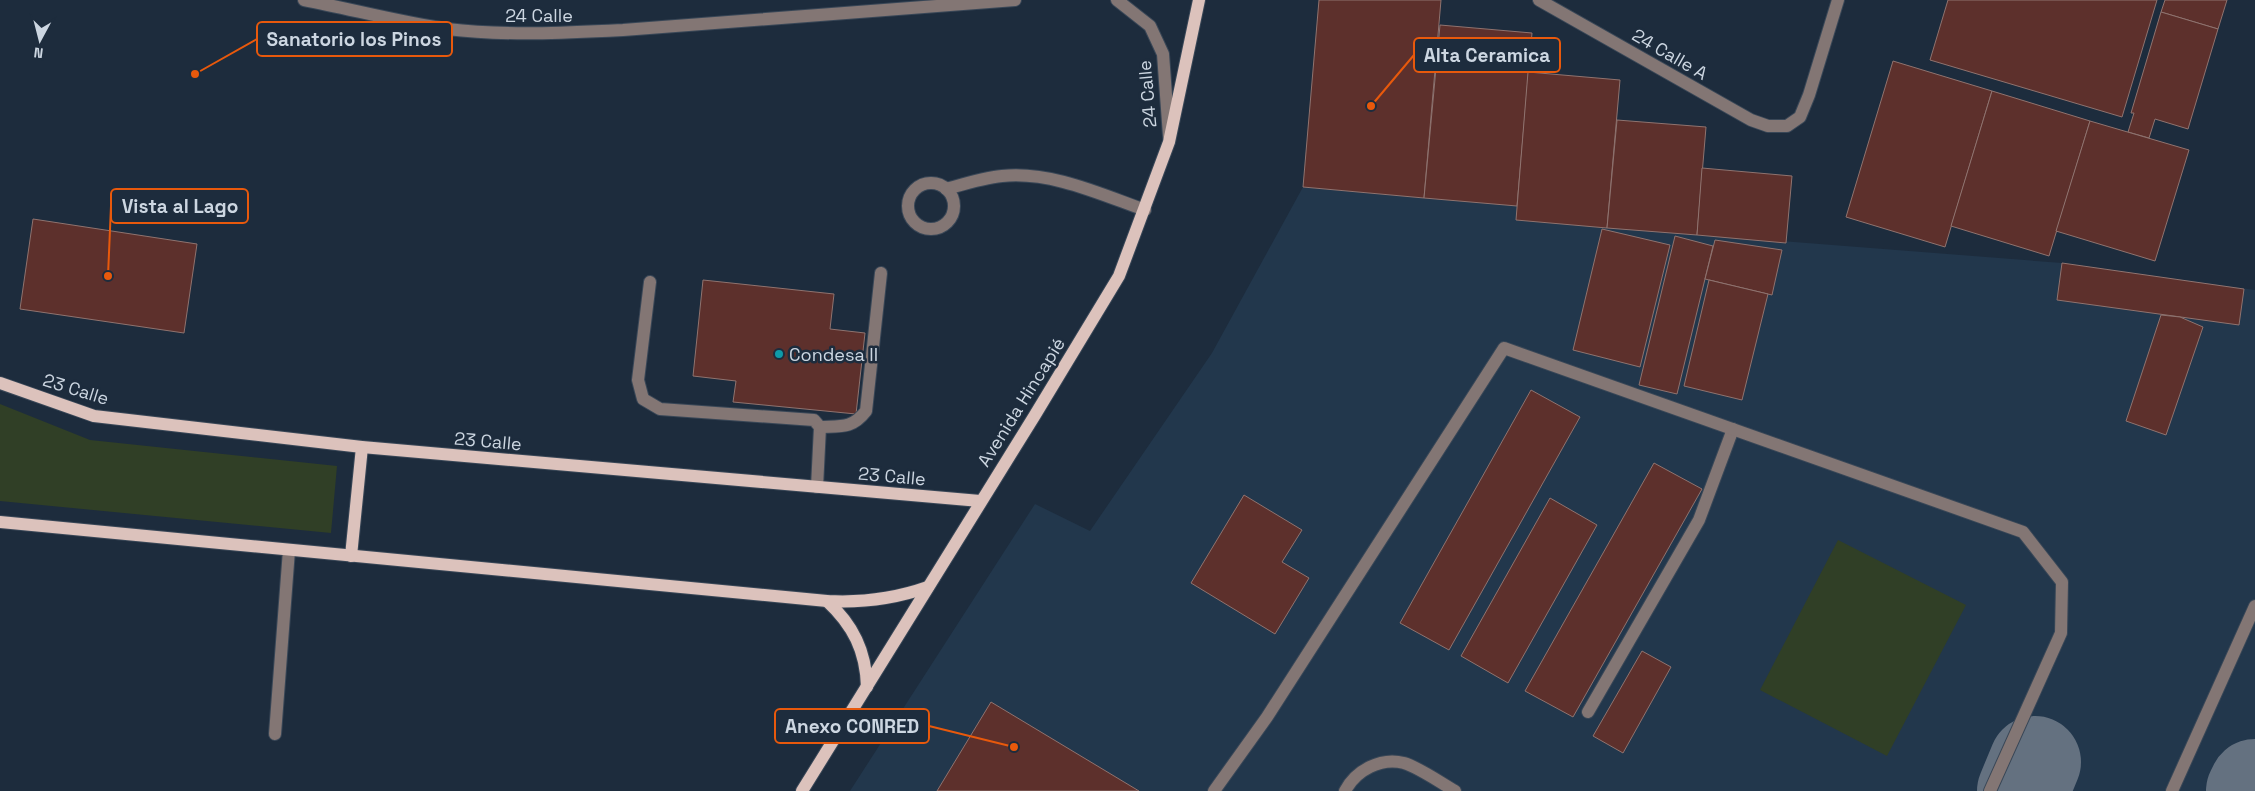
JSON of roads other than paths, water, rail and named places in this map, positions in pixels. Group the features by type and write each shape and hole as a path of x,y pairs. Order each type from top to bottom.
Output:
{"main road":[{"name":"Avenida Hincapié","path":"802,791 1119,276 1169,142 1199,0"},
{"name":"23 Calle","path":"0,382 94,416 362,448 980,501"},
{"path":"351,556 362,448"},
{"path":"0,522 826,601 879,600 904,595 928,587"},
{"path":"826,601 848,624 856,637 867,669 867,687"}],"street":[{"name":"24 Calle","path":"304,0 445,28 503,34 623,30 889,5 1016,0"},
{"name":"24 Calle","path":"1117,0 1150,26 1163,54 1169,142"},
{"name":"24 Calle A","path":"1539,0 1751,120 1768,126 1787,126 1800,117 1810,95 1838,0"},
{"path":"946,189 985,178 1005,175 1028,176 1069,183 1144,210"},
{"path":"650,282 638,380 643,399 660,409 814,420 820,426 844,426 858,422 866,411 881,273"},
{"path":"1214,791 1267,717 1504,348 2023,532 2062,582 2061,633 1990,791"},
{"path":"817,487 820,426"},
{"path":"1588,712 1699,520 1733,429"},
{"path":"275,734 290,550"},
{"path":"2172,791 2255,606"},
{"path":"1345,791 1358,775 1371,766 1388,761 1405,764 1455,791"}],"place":[{"name":"Sanatorio los Pinos","path":"195,74"},
{"name":"Alta Ceramica","path":"1371,106"},
{"name":"Vista al Lago","path":"108,276"},
{"name":"Condesa II","path":"779,354"},
{"name":"Anexo CONRED","path":"1014,747"}]}
